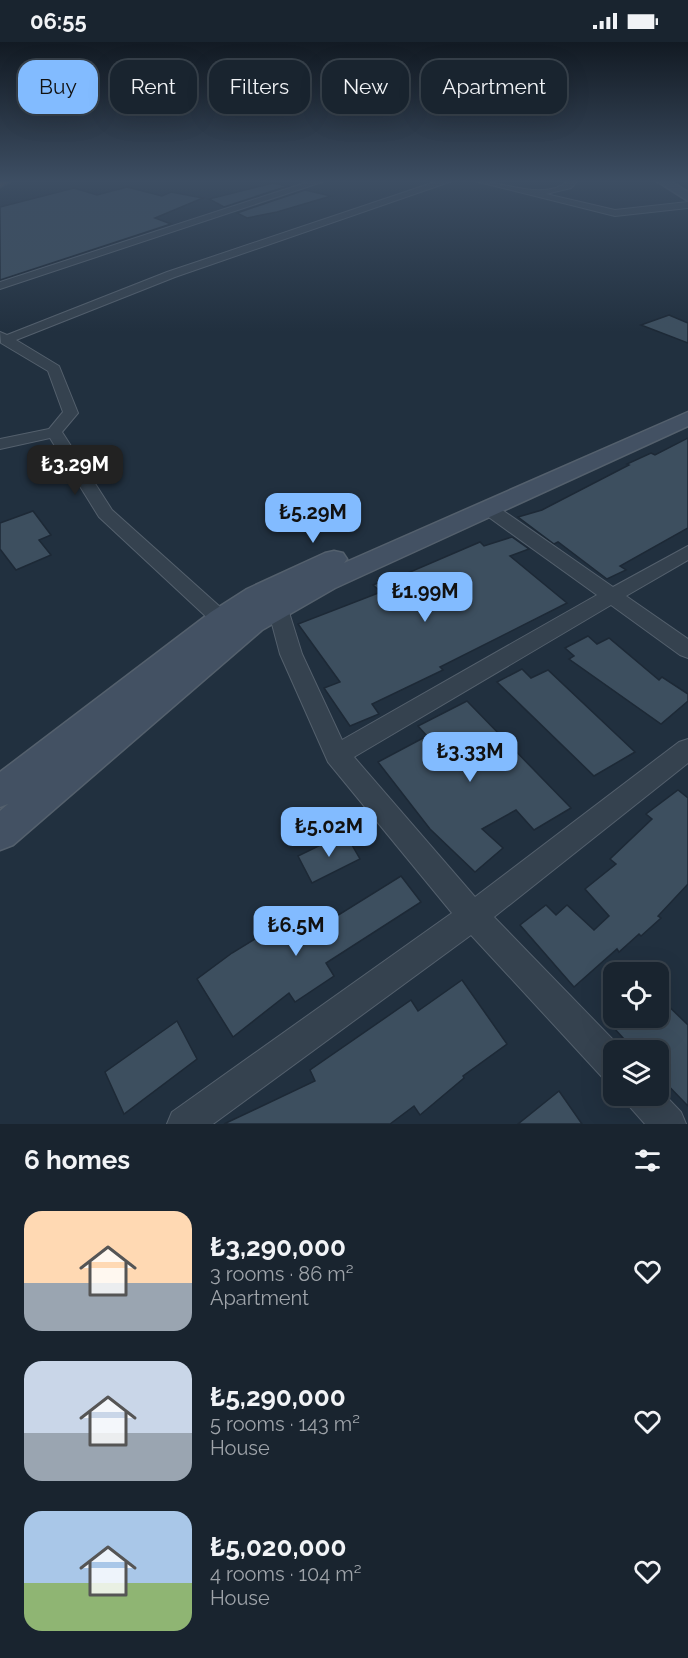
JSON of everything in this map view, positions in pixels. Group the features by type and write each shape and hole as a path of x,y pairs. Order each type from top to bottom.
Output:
{"street":[{"path":"0,286 170,230"},
{"path":"3,338 84,306 300,230"},
{"path":"0,444 54,432 71,413 54,369 3,338"},
{"path":"0,792 221,619 294,577 688,401"},
{"path":"0,834 252,623 325,582 688,418"},
{"path":"54,432 105,513 221,619"},
{"path":"489,509 688,650"},
{"path":"337,755 688,552"},
{"path":"278,609 291,654 337,755 473,915 603,1053"},
{"path":"184,1124 473,915 688,749"},
{"path":"652,1106 669,1124"}],"building":[{"path":"0,230 151,230 0,280"},
{"path":"669,315 688,323 688,343 641,325"},
{"path":"688,438 688,528 620,566 626,570 607,579 558,542 554,544 518,517 542,510 629,465 627,464 651,453 655,455"},
{"path":"33,511 51,535 39,540 51,555 16,570 0,549 0,523"},
{"path":"512,537 529,549 510,556 567,603 440,667 443,670 372,704 379,714 350,726 324,688 340,682 298,624 381,592 373,585 398,574 401,576 480,542 484,546"},
{"path":"588,636 597,644 609,638 659,680 662,677 688,694 688,701 661,724 569,659 574,656 565,648"},
{"path":"522,669 531,678 548,670 635,752 594,776 497,682"},
{"path":"467,701 571,808 534,830 516,810 482,829 503,848 475,872 430,829 378,762 427,736 418,726"},
{"path":"678,790 688,798 688,884 658,916 661,918 619,952 617,949 574,987 520,925 546,905 556,915 567,905 594,930 609,916 585,889 616,864 610,859 652,819 646,814"},
{"path":"345,833 360,859 312,883 298,856"},
{"path":"401,876 421,902 326,963 334,976 295,1002 289,993 233,1037 197,979 232,953 296,914 308,934"},
{"path":"462,980 507,1044 463,1076 464,1078 420,1115 414,1106 390,1124 224,1124 315,1081 310,1070 411,1000 418,1011"},
{"path":"669,1007 688,1025 688,1106 669,1086 669,1040 625,1040 614,1028 669,1028"},
{"path":"177,1021 197,1059 124,1114 105,1072"},
{"path":"559,1091 582,1124 518,1124"}]}
